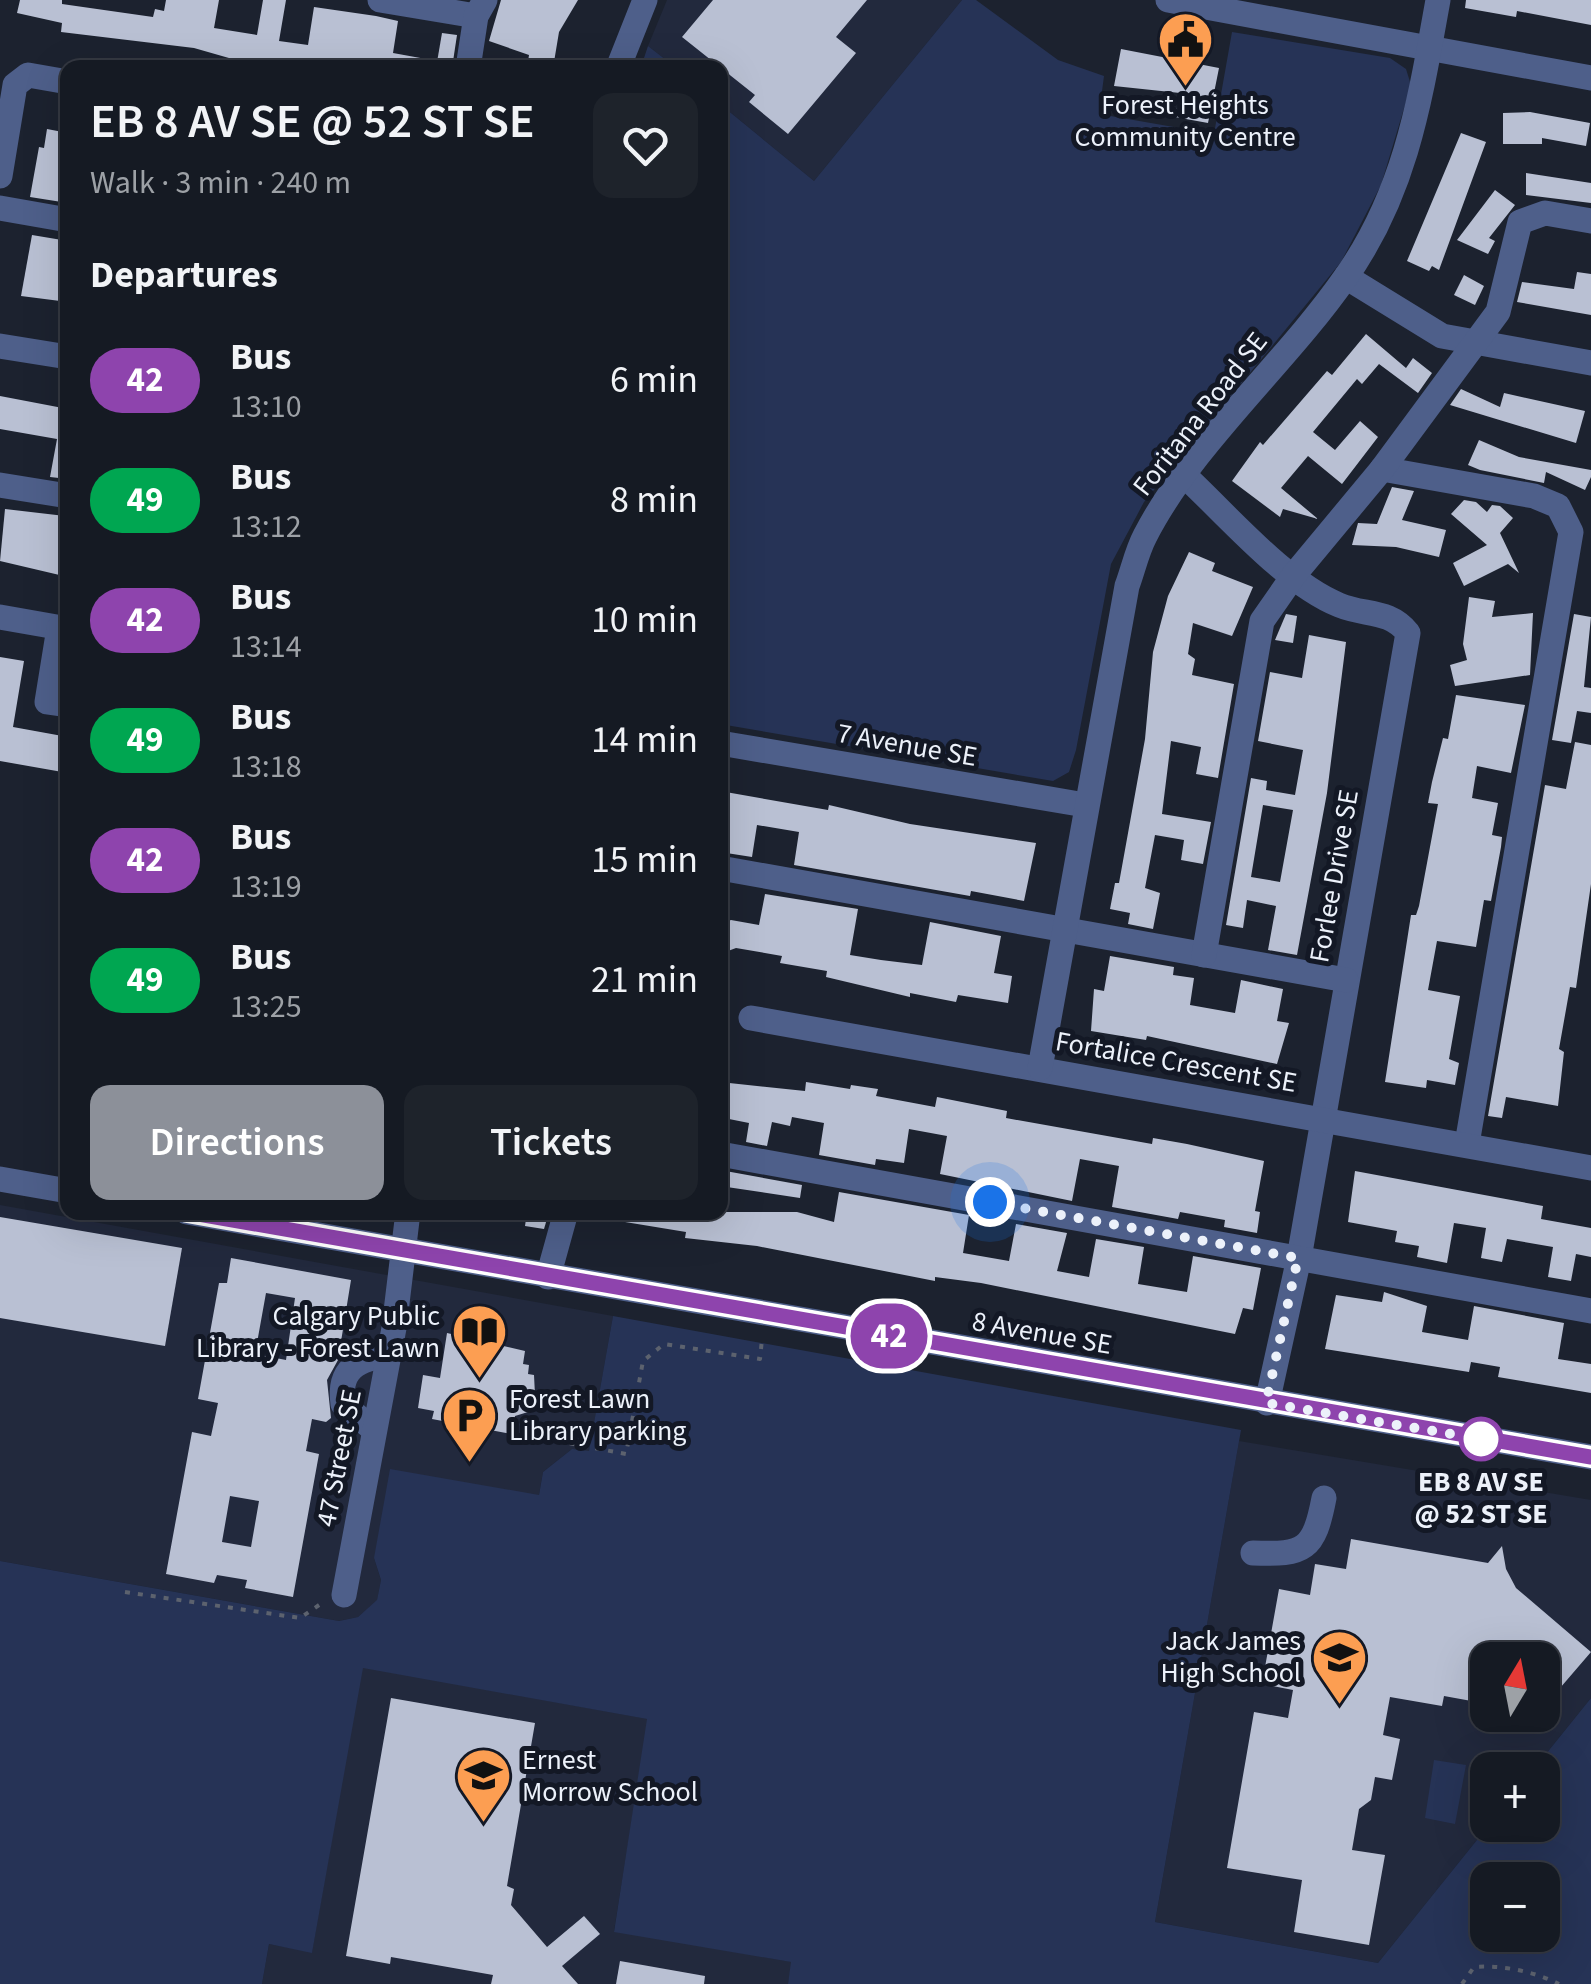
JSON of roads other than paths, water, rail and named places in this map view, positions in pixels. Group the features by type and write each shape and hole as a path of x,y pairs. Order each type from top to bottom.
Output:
{"street":[{"path":"380,0 480,8 470,60"},
{"path":"621,60 645,0"},
{"path":"1168,0 1591,78"},
{"name":"Foritana Road SE","path":"1040,1068 1127,586 1144,536 1185,476 1346,277 1386,206 1413,138 1438,0"},
{"path":"0,176 15,85 28,75 60,81"},
{"path":"0,208 60,219"},
{"path":"1204,955 1262,621 1294,575 1382,470 1498,312 1520,222 1545,213 1591,221"},
{"path":"1346,277 1442,336 1591,363"},
{"path":"0,346 60,356"},
{"path":"1382,470 1534,496 1558,506 1570,532 1467,1144"},
{"name":"Forlee Drive SE","path":"1185,476 1294,575 1339,605 1396,618 1408,633 1298,1258 1266,1403"},
{"path":"0,485 60,495"},
{"path":"0,617 60,627"},
{"path":"60,645 47,702 60,704"},
{"name":"7 Avenue SE","path":"728,745 1085,805"},
{"path":"728,869 1346,980"},
{"name":"Fortalice Crescent SE","path":"751,1018 1591,1168"},
{"path":"728,1155 1591,1311"},
{"path":"0,1179 60,1190"},
{"name":"8 Avenue SE","path":"271,1220 400,1251 1591,1458"},
{"name":"47 Street SE","path":"344,1595 389,1356 406,1220"},
{"path":"548,1276 564,1220"},
{"path":"374,1430 343,1404 341,1390 352,1366 366,1358 389,1356"},
{"path":"1253,1553 1297,1552 1309,1544 1318,1531 1324,1498"}],"place":[{"name":"Forest Heights Community Centre","path":"1185,88"},
{"name":"Calgary Public Library - Forest Lawn","path":"479,1381"},
{"name":"EB 8 AV SE @ 52 ST SE","path":"1481,1439"},
{"name":"Forest Lawn Library parking","path":"470,1464"},
{"name":"Jack James High School","path":"1340,1706"},
{"name":"Ernest Morrow School","path":"483,1825"}]}
